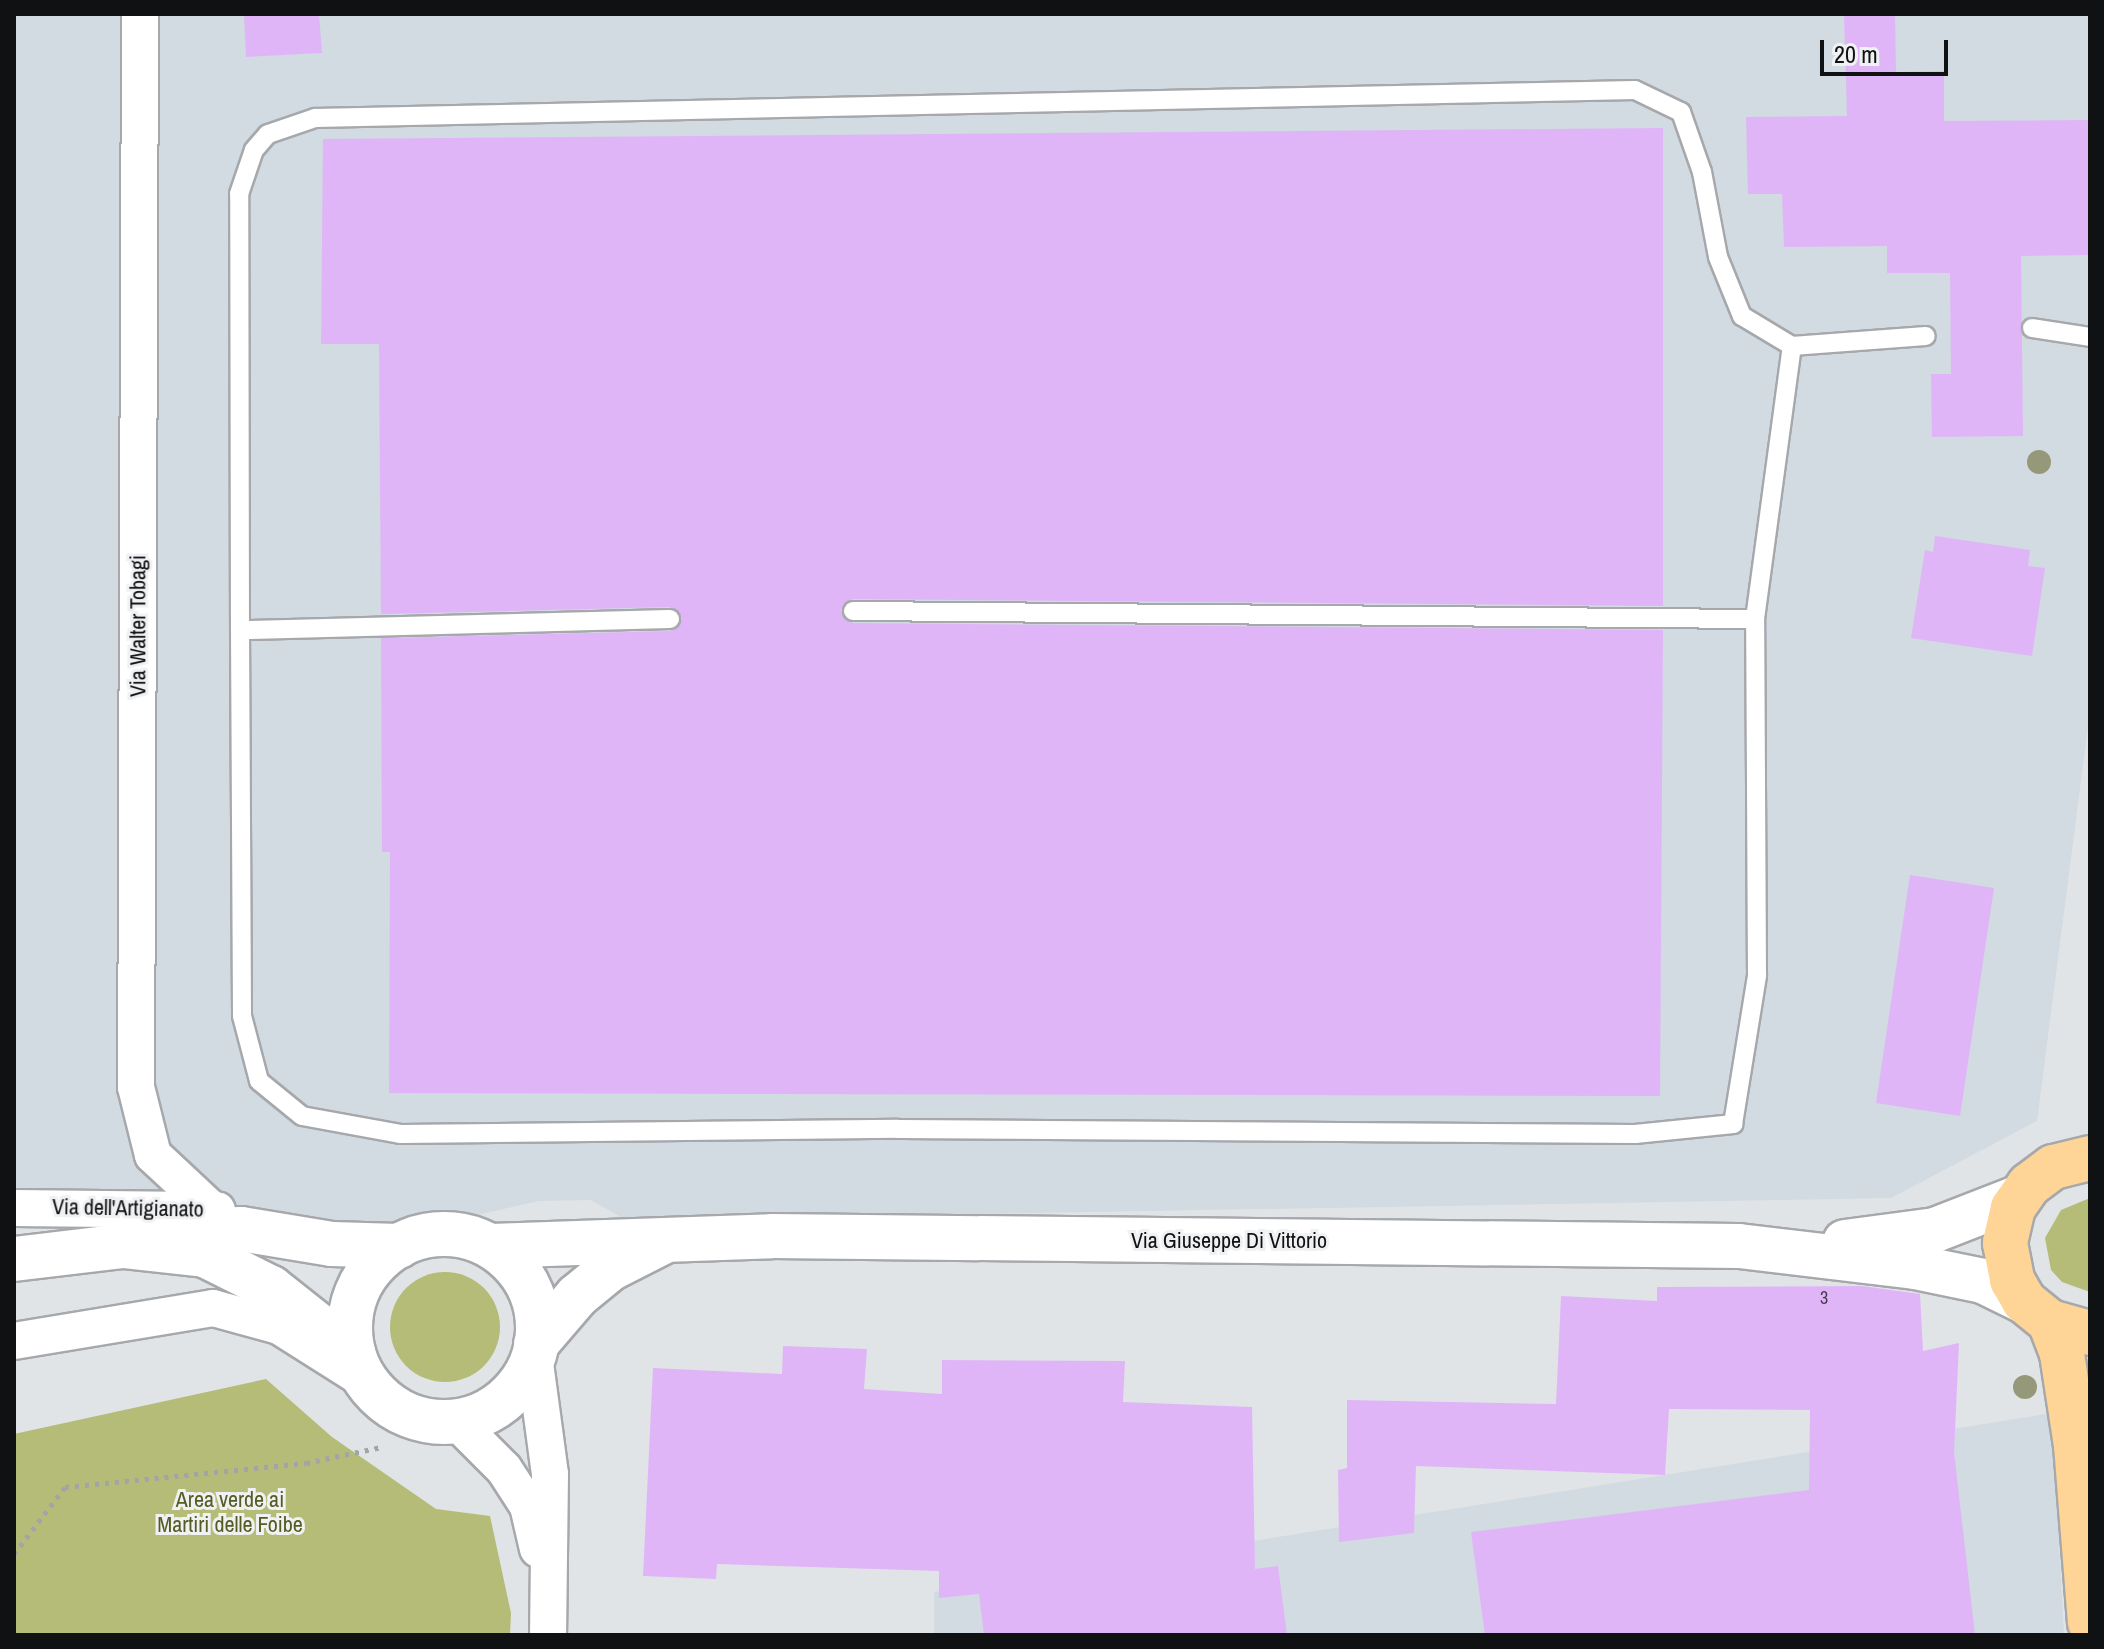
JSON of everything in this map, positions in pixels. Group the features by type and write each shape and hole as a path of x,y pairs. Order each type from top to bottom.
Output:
{"main road":[{"path":"2082,1151 2040,1175 2020,1197 2009,1219 2005,1256 2055,1319 2076,1445 2090,1622"}],"street":[{"name":"Via Walter Tobagi","path":"140,14 136,1087 153,1155 211,1209"},
{"name":"Via Giuseppe Di Vittorio","path":"491,1246 591,1238 666,1241 772,1236 1794,1248 1935,1230 2020,1197"},
{"name":"Via dell'Artigianato","path":"14,1208 211,1209 285,1237"},
{"path":"14,1259 123,1246 213,1229 399,1246 445,1234 491,1246 516,1267 532,1293 535,1350 550,1474 548,1635"},
{"name":"Via Giuseppe Di Vittorio","path":"535,1350 577,1296 610,1269 666,1241"},
{"path":"123,1246 188,1251 237,1268 360,1367 399,1411 457,1422 504,1469 528,1506 550,1597"},
{"path":"360,1367 350,1323 357,1292 375,1265 399,1246"},
{"name":"Via Giuseppe Di Vittorio","path":"1794,1248 1983,1281 2055,1319"},
{"path":"14,1341 213,1308 279,1326 360,1367"},
{"path":"457,1422 510,1396 535,1350"}],"lane":[{"path":"1792,346 1755,619 1757,975 1733,1124 1635,1134 882,1129 401,1134 302,1116 259,1081 242,1016 239,194 260,143 276,127 303,120 1635,90 1681,112 1702,172 1718,257 1742,316 1792,346 1926,336"},
{"path":"2032,328 2090,337"},
{"path":"853,611 1755,619"},
{"path":"240,630 670,619"}],"path":[{"path":"14,1554 65,1487 306,1463 381,1447"}],"shaded area":[{"path":"14,14 2090,14 2090,711 2037,1121 1891,1198 693,1219 623,1218 591,1200 538,1201 394,1234 14,1222"},
{"path":"2052,1413 2064,1635 934,1635 934,1592"}],"green space":[{"path":"2090,1198 2090,1292 2062,1282 2051,1270 2045,1238 2061,1210"},
{"path":"445,1272 466,1276 484,1288 496,1306 500,1327 496,1348 484,1366 466,1378 445,1382 424,1378 406,1366 394,1348 390,1327 394,1306 406,1288 424,1276"},
{"name":"Area verde ai Martiri delle Foibe","path":"266,1379 332,1437 436,1509 490,1516 511,1613 510,1635 14,1635 14,1434"}],"building":[{"path":"244,14 319,14 322,53 246,57"},
{"path":"1844,14 1895,14 1896,72 1944,71 1944,121 2090,120 2090,255 2021,256 2023,436 1932,437 1931,374 1951,374 1950,273 1887,273 1887,246 1784,247 1782,194 1748,194 1746,117 1847,116"},
{"path":"1663,128 1663,606 853,599 841,610 853,623 1663,630 1660,1096 389,1093 390,852 382,852 381,638 670,631 682,618 670,607 381,614 379,344 321,344 323,139"},
{"path":"1935,536 2030,550 2028,566 2045,568 2032,656 1911,638 1925,550 1933,552"},
{"path":"1910,875 1994,888 1960,1116 1876,1103"},
{"path":"1862,1286 1920,1294 1923,1351 1959,1343 1954,1452 1975,1635 1485,1635 1471,1532 1809,1490 1810,1410 1669,1409 1665,1475 1416,1466 1414,1533 1339,1542 1338,1470 1347,1468 1347,1400 1556,1404 1561,1296 1657,1301 1657,1287"},
{"path":"783,1346 867,1349 864,1389 942,1394 942,1360 1125,1361 1123,1402 1252,1407 1255,1569 1278,1566 1287,1635 984,1635 979,1594 939,1598 939,1571 717,1564 716,1579 643,1576 653,1368 782,1374"}]}
